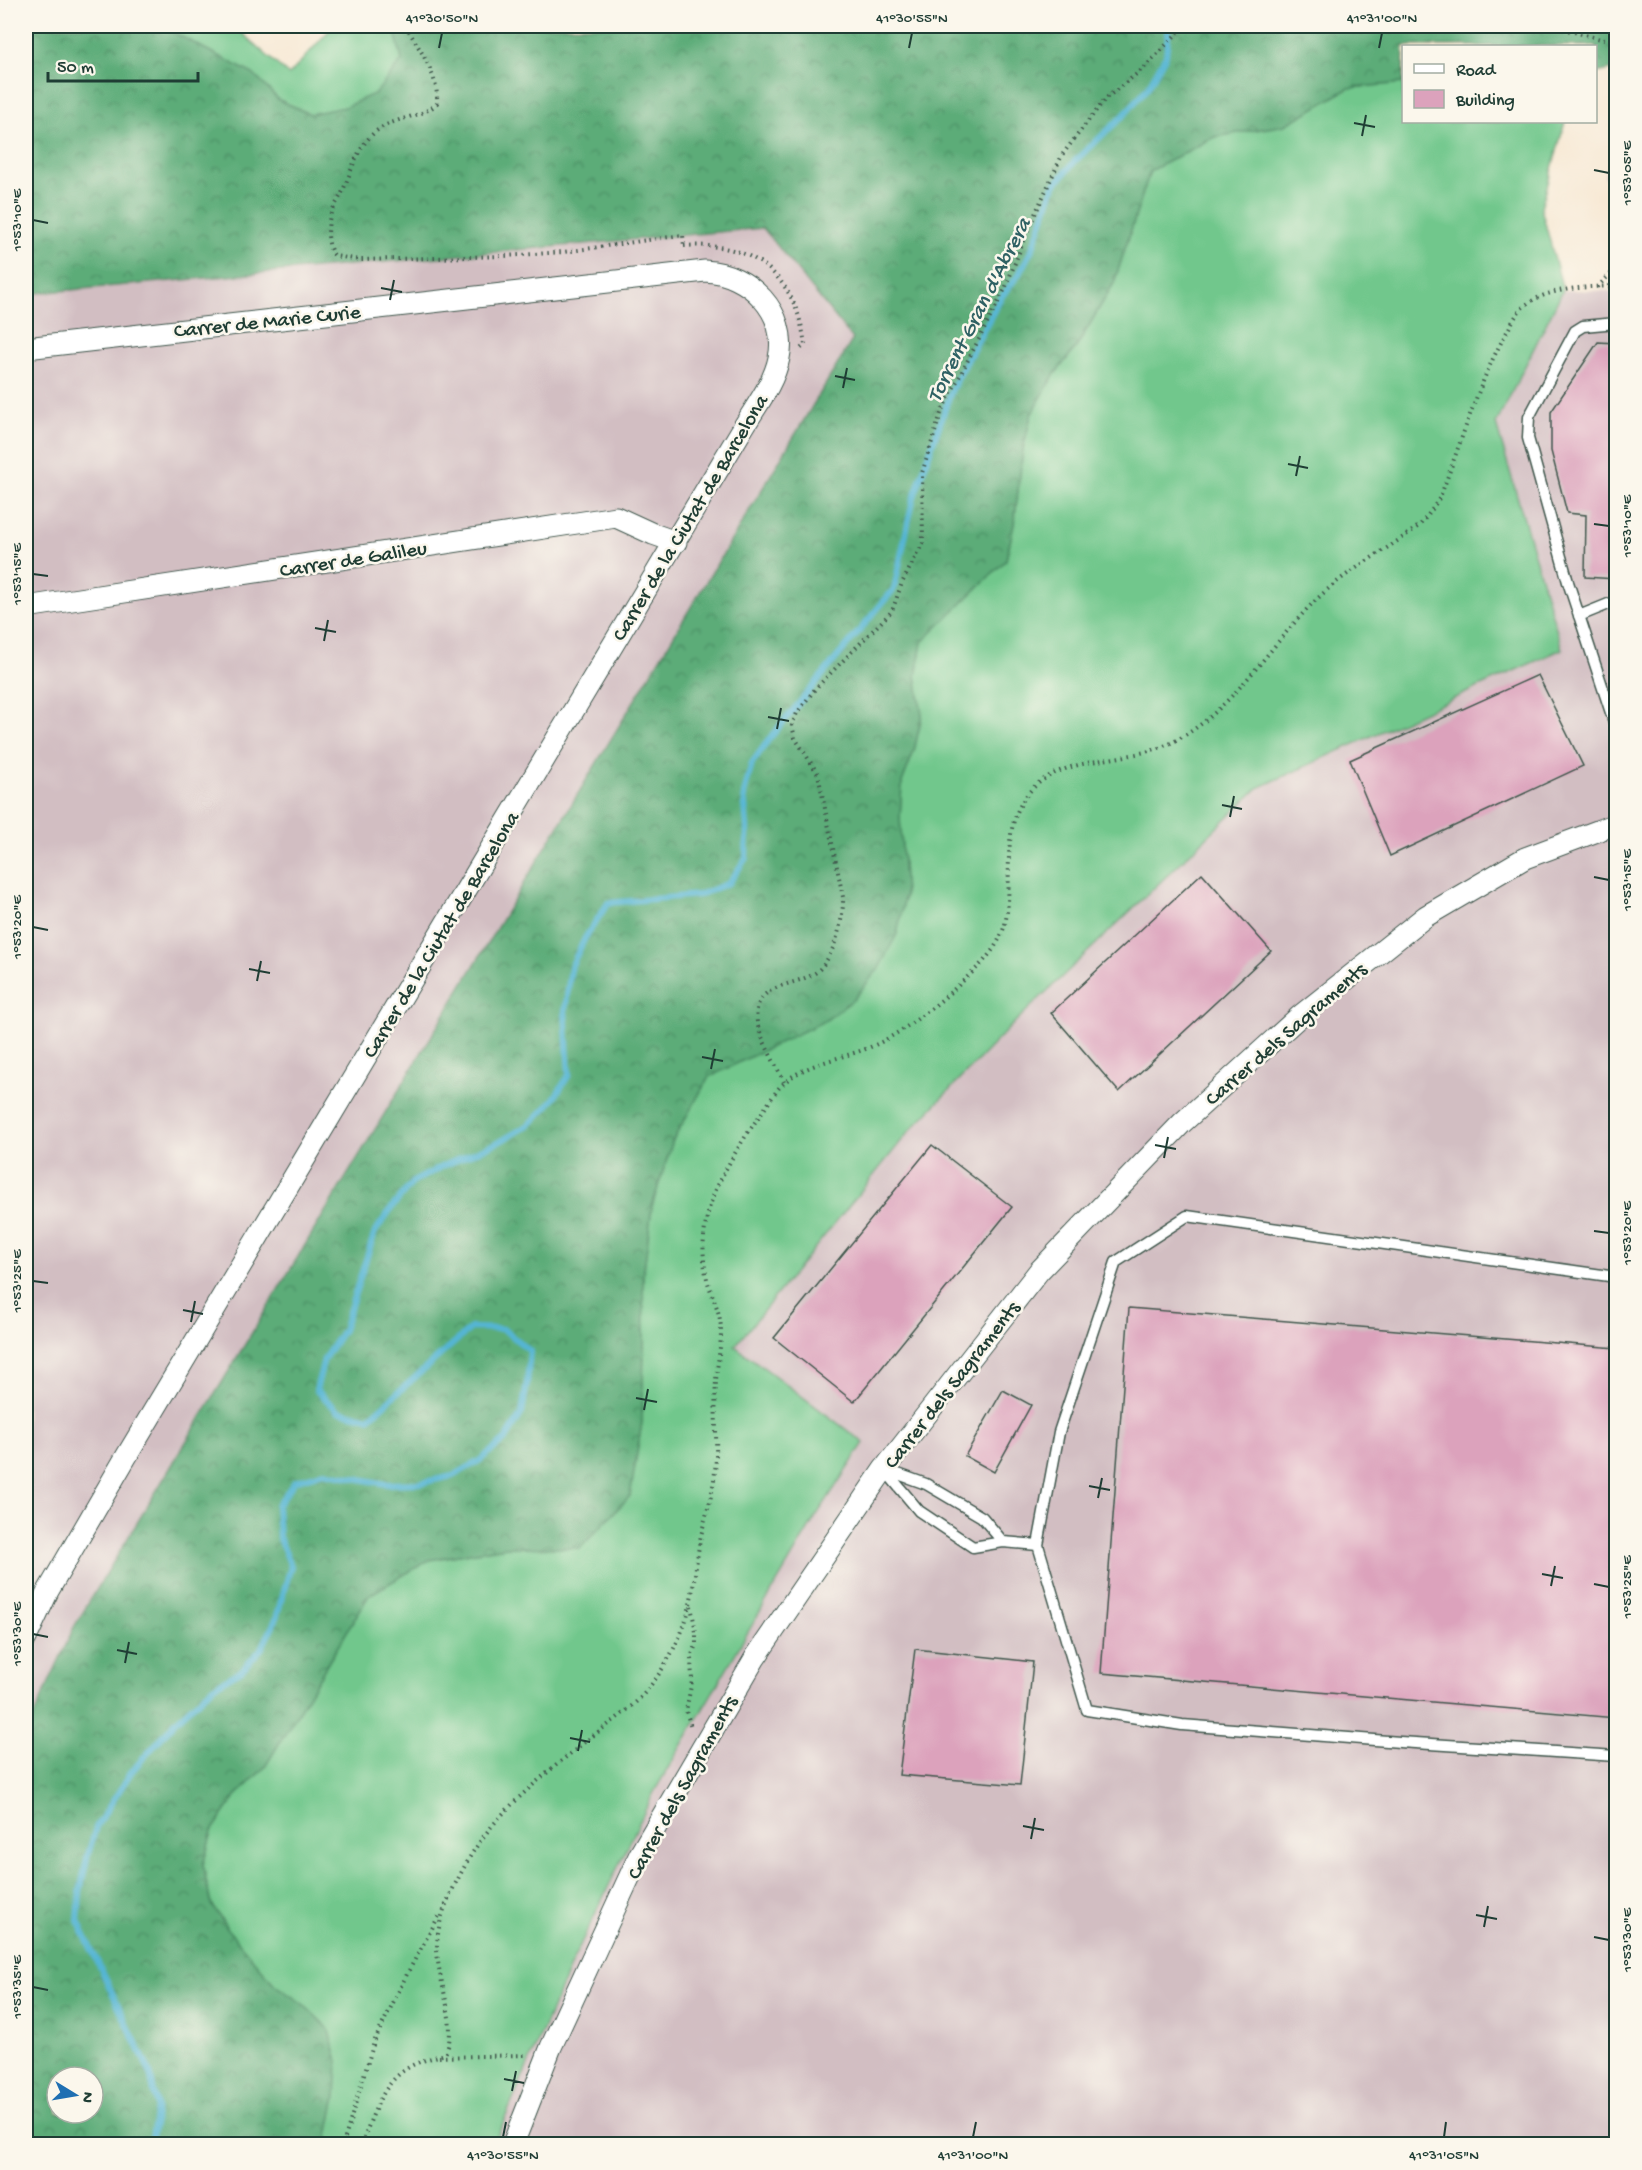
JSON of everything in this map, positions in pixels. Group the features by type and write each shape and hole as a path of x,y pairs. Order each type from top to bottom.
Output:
{"street":[{"name":"Carrer de Marie Curie","path":"26,348 688,272"},
{"name":"Carrer de la Ciutat de Barcelona","path":"26,1638 48,1591 114,1477 772,379 781,351 777,324 769,307 758,293 744,282 724,273 688,272"},
{"name":"Carrer de Galileu","path":"26,607 616,517 676,542"},
{"name":"Carrer dels Sagraments","path":"513,2145 549,2053 640,1854 755,1658 884,1468 1039,1271 1182,1122 1300,1016 1426,916 1525,858 1617,825"}],"lane":[{"path":"1617,323 1583,326 1575,331 1529,417 1527,438 1568,582 1617,728"},
{"path":"1579,616 1617,601"},
{"path":"1617,1277 1187,1216 1116,1262 1059,1432 1038,1545 1087,1710 1182,1725 1617,1756"},
{"path":"884,1468 919,1511 973,1547 1003,1542 1038,1545"},
{"path":"884,1468 926,1484 982,1517 1003,1542"}],"path":[{"path":"406,26 435,82 437,103 432,109 386,125 368,139 354,159 345,188 330,214 328,247 335,256 360,260 460,258 564,252 683,235 684,246"},
{"path":"784,1082 758,1024 758,1010 762,998 771,990 815,973 829,956 843,910 843,897 818,774 795,738 792,726 797,713 815,689 892,611 902,583 923,543 922,473 942,410 1005,290 1026,234 1062,154 1105,99 1144,68 1184,26"},
{"path":"1551,26 1617,43"},
{"path":"1597,287 1617,269"},
{"path":"346,2145 345,2138 374,2042 408,1972 444,1909 471,1855 494,1823 556,1766 640,1698 662,1668 685,1621 715,1475 716,1379 721,1331 720,1316 708,1280 703,1232 715,1193 745,1137 784,1082 809,1068 874,1046 886,1039 944,998 988,956 1005,926 1010,837 1013,820 1026,795 1047,776 1058,772 1158,749 1178,740 1215,712 1321,595 1420,525 1440,496 1492,359 1516,316 1525,305 1536,298 1553,293 1617,286"},
{"path":"690,1602 696,1644 691,1658 692,1681 686,1711 699,1754"},
{"path":"362,2145 381,2098 396,2078 414,2064 445,2054 451,2038 437,1963 437,1944 444,1909"},
{"path":"435,2058 549,2053"}],"shaded area":[{"path":"1616,136 1616,180 1604,177"},
{"path":"763,228 854,339 74,1627 26,1733 26,294"},
{"path":"1563,290 1616,291 1616,2144 494,2144 573,1960 654,1792 815,1518 864,1444 735,1347 908,1133 1014,1023 1258,788 1562,649 1496,424"}],"green space":[{"path":"26,26 161,26 253,74 279,100 310,114 345,107 376,93 402,60 395,31 391,26 1616,26 1616,69 1597,73 1597,45 1402,45 1402,83 1349,88 1285,125 1214,137 1150,171 1114,283 1077,346 1054,375 1031,415 1023,449 1014,524 1006,560 922,642 916,676 922,715 914,751 902,782 900,818 905,895 897,934 879,968 854,999 826,1020 709,1077 673,1140 652,1206 643,1277 642,1422 630,1496 580,1548 505,1547 429,1560 369,1595 265,1767 236,1796 212,1831 203,1865 210,1901 228,1930 275,1985 303,2004 328,2028 338,2061 336,2096 328,2136 329,2144 26,2144 26,1733 74,1627 853,339 763,228 26,294"},
{"path":"161,26 234,26 289,75 333,26 391,26 395,31 402,60 377,93 345,107 310,114 279,100 253,74"},
{"path":"1402,83 1402,123 1565,123 1541,208 1563,290 1496,424 1562,649 1258,788 1014,1023 908,1133 735,1346 864,1443 815,1518 654,1792 573,1960 494,2144 329,2144 328,2136 336,2096 303,2004 275,1985 228,1930 210,1901 203,1865 212,1831 236,1796 265,1766 369,1595 429,1560 505,1547 580,1548 630,1496 642,1422 643,1277 652,1206 673,1140 709,1077 826,1020 854,999 897,934 905,895 900,818 902,782 914,751 922,715 916,675 922,641 1006,559 1014,524 1023,449 1031,415 1054,375 1077,346 1114,283 1150,171 1214,137 1285,125 1349,88"}],"building":[{"path":"1598,342 1616,343 1616,579 1585,577 1586,515 1567,513 1551,451 1551,412"},
{"path":"1538,675 1583,766 1390,856 1350,760"},
{"path":"1202,873 1271,951 1119,1092 1051,1013"},
{"path":"932,1145 1012,1207 854,1402 774,1338"},
{"path":"1129,1308 1616,1348 1616,1718 1101,1673"},
{"path":"1003,1390 1031,1405 994,1472 965,1456"},
{"path":"915,1649 1033,1662 1020,1785 899,1775"}],"waterway":[{"name":"Torrent Gran d'Abrera","path":"144,2144 152,2137 157,2107 150,2072 78,1921 80,1892 96,1827 132,1771 176,1721 214,1686 241,1671 262,1648 276,1619 291,1566 279,1537 277,1506 295,1481 324,1472 386,1484 420,1483 453,1476 479,1461 506,1439 522,1413 530,1351 503,1329 471,1328 369,1418 338,1411 316,1390 324,1359 343,1330 375,1232 413,1182 443,1166 501,1141 530,1124 553,1100 569,1075 565,1011 571,967 585,938 608,903 699,895 729,883 746,858 747,827 744,794 752,763 770,738 894,589 913,500 952,389 1000,299 1019,274 1033,247 1054,186 1075,161 1125,114 1148,87 1166,55 1169,26"}]}
